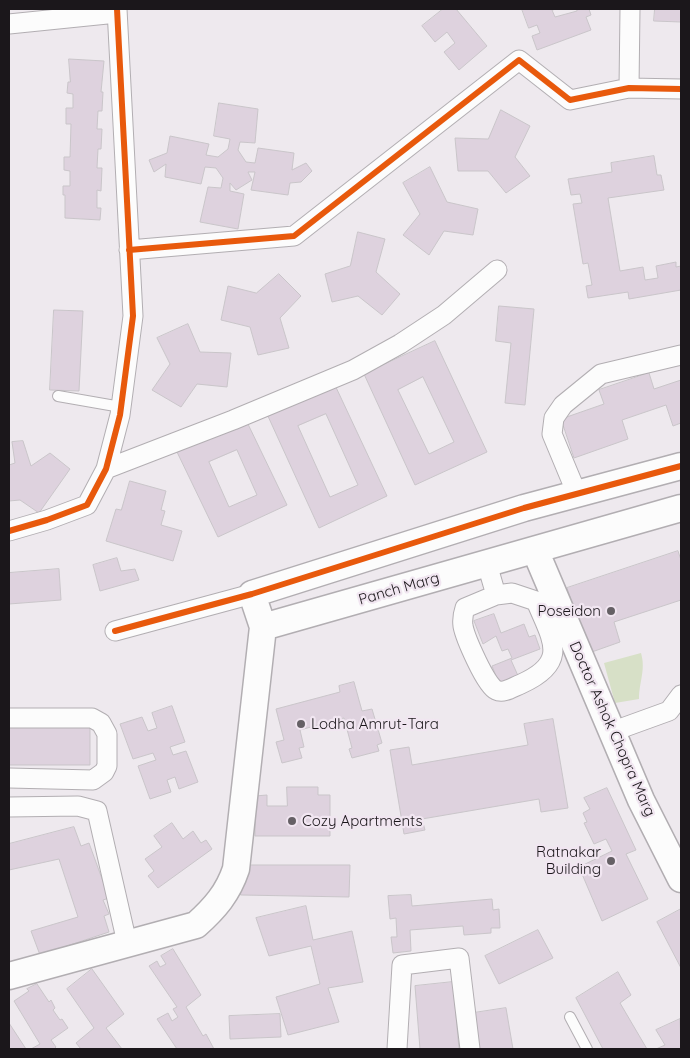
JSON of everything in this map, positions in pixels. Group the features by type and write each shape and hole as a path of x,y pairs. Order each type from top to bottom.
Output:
{"street":[{"path":"629,88 630,9"},
{"path":"9,24 117,11 133,316 121,407 106,469 87,505 47,520 9,531"},
{"path":"129,250 294,236 519,60 570,100 629,88 681,89"},
{"path":"106,469 353,370 400,344 444,315 497,270"},
{"path":"577,494 552,434 554,418 563,405 601,374 681,355"},
{"path":"115,630 252,594 524,508 681,466"},
{"name":"Panch Marg","path":"263,627 681,508"},
{"name":"Doctor Ashok Chopra Marg","path":"535,550 641,800 681,880"},
{"path":"487,564 496,595"},
{"path":"512,593 536,601 554,644 548,667 538,677 505,691 496,690 488,683 463,628 462,616 466,608 496,595 512,593"},
{"path":"10,971 196,925 215,908 230,887 236,869 263,627 252,594"},
{"path":"611,732 669,711 681,695"},
{"path":"9,718 92,718 101,723 107,734 107,766 104,772 93,780 9,778"},
{"path":"9,807 78,806 97,811 127,943"},
{"path":"397,1049 402,966 459,958 470,1049"}],"lane":[{"path":"58,396 121,407"},
{"path":"570,1017 587,1049"}],"green space":[{"path":"641,653 643,671 639,699 615,703 604,663"}],"building":[{"path":"443,9 456,9 487,46 459,70 444,52 455,43 447,32 435,42 422,26"},
{"path":"522,9 557,9 552,10 555,17 577,11 577,9 589,9 591,15 586,17 591,30 537,50 532,36 540,33 537,25 529,28"},
{"path":"655,9 681,9 681,22 654,21"},
{"path":"69,59 104,61 101,92 103,92 102,111 98,111 97,129 102,129 101,149 98,149 97,168 102,168 101,191 97,190 97,208 101,208 100,220 65,218 63,186 70,186 70,171 64,170 64,157 70,157 71,124 66,124 66,108 73,108 73,94 67,93 68,82 70,82"},
{"path":"219,103 258,109 255,143 240,142 238,150 246,162 255,163 258,148 294,153 292,170 306,163 312,171 301,182 290,183 288,195 251,190 255,172 248,172 252,180 236,190 230,183 230,191 244,194 238,229 200,222 208,187 221,188 223,178 216,168 205,167 201,184 165,177 166,164 154,172 149,160 167,153 170,136 209,144 206,155 218,157 228,149 230,139 214,136"},
{"path":"501,110 530,126 515,157 530,176 506,193 488,171 458,171 455,138 488,139"},
{"path":"654,156 657,175 661,175 664,190 608,198 620,271 643,267 645,280 658,278 656,266 676,262 676,267 681,266 681,290 629,299 628,292 588,298 586,286 592,285 588,263 583,264 573,204 582,203 580,194 571,195 568,179 612,172 611,163"},
{"path":"430,167 447,202 478,209 473,235 444,231 429,255 403,235 420,214 403,183"},
{"path":"358,232 385,239 376,272 400,294 382,315 358,296 332,302 325,274 350,266"},
{"path":"279,274 301,296 280,318 289,348 258,355 250,327 221,320 228,286 256,293"},
{"path":"499,306 534,309 525,405 505,403 511,343 496,341"},
{"path":"54,310 83,311 79,391 50,390"},
{"path":"188,324 200,352 231,353 227,387 197,384 181,407 152,390 170,364 157,338"},
{"path":"435,341 487,452 415,485 364,374","holes":["423,377 454,442 429,454 398,390"]},
{"path":"649,373 654,389 681,380 681,423 673,426 666,405 622,420 628,439 574,458 561,419 604,404 599,390"},
{"path":"334,383 387,496 319,528 267,414","holes":["326,414 358,485 330,497 298,426"]},
{"path":"246,420 287,505 218,537 177,452","holes":["237,450 257,495 229,507 209,462"]},
{"path":"23,441 31,466 50,453 70,469 39,513 20,500 9,501 9,465 15,463 12,442"},
{"path":"130,481 166,491 161,510 165,511 161,525 182,531 173,561 106,541 116,509 121,510"},
{"name":"Poseidon","path":"678,551 681,560 681,600 614,622 620,642 589,653 567,588"},
{"path":"117,558 121,571 135,569 139,580 100,591 93,565"},
{"path":"59,569 61,600 9,604 9,573"},
{"path":"494,614 501,633 524,624 529,637 535,635 540,649 511,660 519,678 500,686 492,666 512,658 508,649 502,651 496,636 483,644 474,621"},
{"name":"Lodha Amrut-Tara","path":"354,682 362,711 372,709 382,743 377,745 379,751 352,758 349,749 352,748 344,718 300,730 304,747 299,748 302,758 282,763 276,742 284,740 276,709 340,692 339,686"},
{"path":"172,706 185,742 170,747 173,755 186,751 198,782 179,789 175,777 167,780 171,792 150,799 138,766 156,760 153,753 133,759 120,724 142,717 148,731 157,728 152,713"},
{"path":"553,719 568,808 541,812 539,799 422,819 425,830 404,834 390,750 409,747 412,765 528,745 524,724"},
{"path":"9,724 90,724 90,765 9,765"},
{"name":"Cozy Apartments","path":"287,787 318,787 318,795 330,795 330,836 255,836 255,796 267,795 267,806 287,806"},
{"name":"Ratnakar Building","path":"607,788 636,850 626,854 648,899 602,921 579,867 612,851 606,839 594,844 584,823 587,822 583,813 590,809 584,798"},
{"path":"172,823 183,839 193,831 201,843 206,840 212,849 158,888 148,876 154,871 145,859 162,847 154,836"},
{"path":"74,827 81,846 89,843 109,898 103,900 109,914 104,916 109,932 40,955 31,931 78,917 59,859 9,870 9,844"},
{"path":"240,865 350,865 349,897 241,895"},
{"path":"411,895 412,906 492,899 493,910 499,909 500,928 491,928 491,933 464,935 463,926 410,930 411,951 393,953 391,937 397,937 396,918 390,919 388,896"},
{"path":"306,906 313,940 352,931 363,982 328,988 339,1022 288,1035 276,997 320,984 311,946 269,956 256,918"},
{"path":"681,909 681,968 657,922"},
{"path":"538,930 553,958 499,984 485,956"},
{"path":"173,949 201,995 186,1007 203,1036 206,1034 214,1049 177,1049 157,1019 168,1013 172,1021 178,1017 173,1009 177,1007 149,966 157,961 160,967 166,964 161,956"},
{"path":"92,969 124,1014 106,1028 122,1049 81,1049 76,1043 94,1028 67,989"},
{"path":"618,972 631,995 620,1003 647,1049 603,1049 576,998"},
{"path":"453,982 459,1049 420,1049 415,986"},
{"path":"37,984 49,1002 51,1000 55,1008 53,1010 68,1028 51,1040 56,1047 54,1049 31,1049 40,1044 14,1001 29,991 27,989"},
{"path":"506,1008 513,1049 473,1049 467,1014"},
{"path":"280,1014 281,1037 230,1039 229,1016"},
{"path":"680,1019 681,1049 656,1049 665,1045 656,1030"},
{"path":"9,1023 26,1049 9,1049"}],"cycle path":[{"path":"9,531 47,520 87,505 106,469 120,415 133,316 117,9"},
{"path":"129,250 294,236 519,60 570,100 629,88 681,89"},
{"path":"115,631 252,594 524,508 681,466"}],"place":[{"name":"Poseidon","path":"611,611"},
{"name":"Lodha Amrut-Tara","path":"301,724"},
{"name":"Cozy Apartments","path":"292,821"},
{"name":"Ratnakar Building","path":"611,861"}]}
